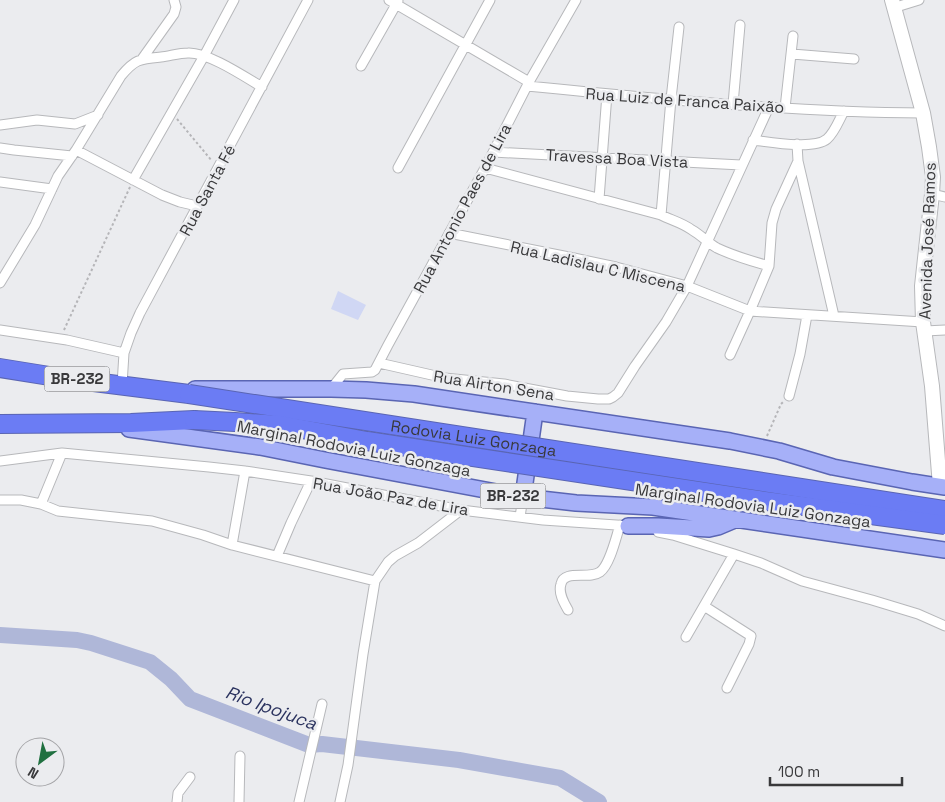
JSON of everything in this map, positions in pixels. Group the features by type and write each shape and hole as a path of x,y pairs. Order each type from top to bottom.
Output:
{"highway":[{"name":"Rodovia Luiz Gonzaga","path":"0,368 189,394 945,510"},
{"name":"Rodovia Luiz Gonzaga","path":"0,424 194,420 280,425 396,446 758,500 945,525"}],"main road":[{"name":"BR-232","path":"154,389 331,389 414,394 730,441 779,451 833,467 943,486"},
{"path":"523,497 535,412"},
{"name":"Marginal Rodovia Luiz Gonzaga","path":"83,423 260,446 344,464 523,497 576,504 653,507 945,550"},
{"path":"624,525 709,529 738,519"}],"street":[{"path":"142,59 174,14 176,8 174,0"},
{"path":"133,180 234,0"},
{"name":"Rua Santa Fé","path":"122,385 124,353 140,313 308,0"},
{"path":"398,168 490,0"},
{"name":"Rua Antonio Paes de Lira","path":"379,363 485,168 528,84 576,0"},
{"path":"892,4 919,0"},
{"path":"361,66 394,1"},
{"name":"Rua Luiz de Franca Paixão","path":"394,1 528,84 607,94 769,107 844,112 923,113"},
{"name":"Avenida José Ramos","path":"892,4 923,113 932,177 938,195 922,286 924,326 943,486"},
{"path":"733,104 740,25"},
{"path":"661,215 679,27"},
{"path":"785,108 793,36"},
{"path":"0,283 35,225 52,189 129,66 142,59 189,53 204,56 262,87"},
{"path":"792,54 854,59"},
{"path":"599,199 607,94"},
{"path":"687,286 769,107"},
{"path":"753,140 812,145 820,143 831,134 844,112"},
{"path":"0,125 37,120 75,124 98,115"},
{"path":"797,144 798,161 834,316"},
{"path":"0,148 74,153 162,195 197,206"},
{"name":"Travessa Boa Vista","path":"493,152 741,165"},
{"path":"730,355 750,312 768,266 772,223 776,209 798,161"},
{"path":"485,168 661,215 694,230 717,248 768,266"},
{"path":"0,182 52,189"},
{"name":"Rua Ladislau C Miscena","path":"449,233 582,260 687,286 750,312 834,316 945,330"},
{"name":"Rua Airton Sena","path":"379,363 445,378 504,384 567,396 610,399 618,393 666,322 687,286"},
{"path":"789,396 800,354 807,316"},
{"path":"0,330 124,353"},
{"path":"331,389 342,374 372,372 376,370 379,363"},
{"path":"41,504 62,453"},
{"name":"Rua João Paz de Lira","path":"0,461 62,453 244,471 311,481 461,510 568,522 624,525 673,535 734,554 761,563 802,581 918,614 945,626"},
{"path":"232,545 244,471"},
{"path":"277,556 311,481"},
{"path":"520,517 523,497"},
{"path":"0,500 21,500 41,504 58,511 152,521 232,545 375,581"},
{"path":"340,802 348,765 362,654 375,581 394,556 418,543 461,510"},
{"path":"568,610 560,592 562,581 566,577 594,575 603,570 624,525"},
{"path":"686,637 734,554"},
{"path":"704,606 751,636 749,644 727,688"},
{"path":"299,802 322,704"},
{"path":"239,802 240,756"},
{"path":"177,802 178,793 190,777"}],"path":[{"path":"171,113 210,157 218,169"},
{"path":"60,340 133,180"},
{"path":"762,448 781,404 789,396"}],"shaded area":[{"path":"338,291 366,305 358,320 331,309"}],"waterway":[{"name":"Rio Ipojuca","path":"0,635 77,640 150,662 171,679 190,699 309,745 322,744 459,760 560,778 599,802"}]}
